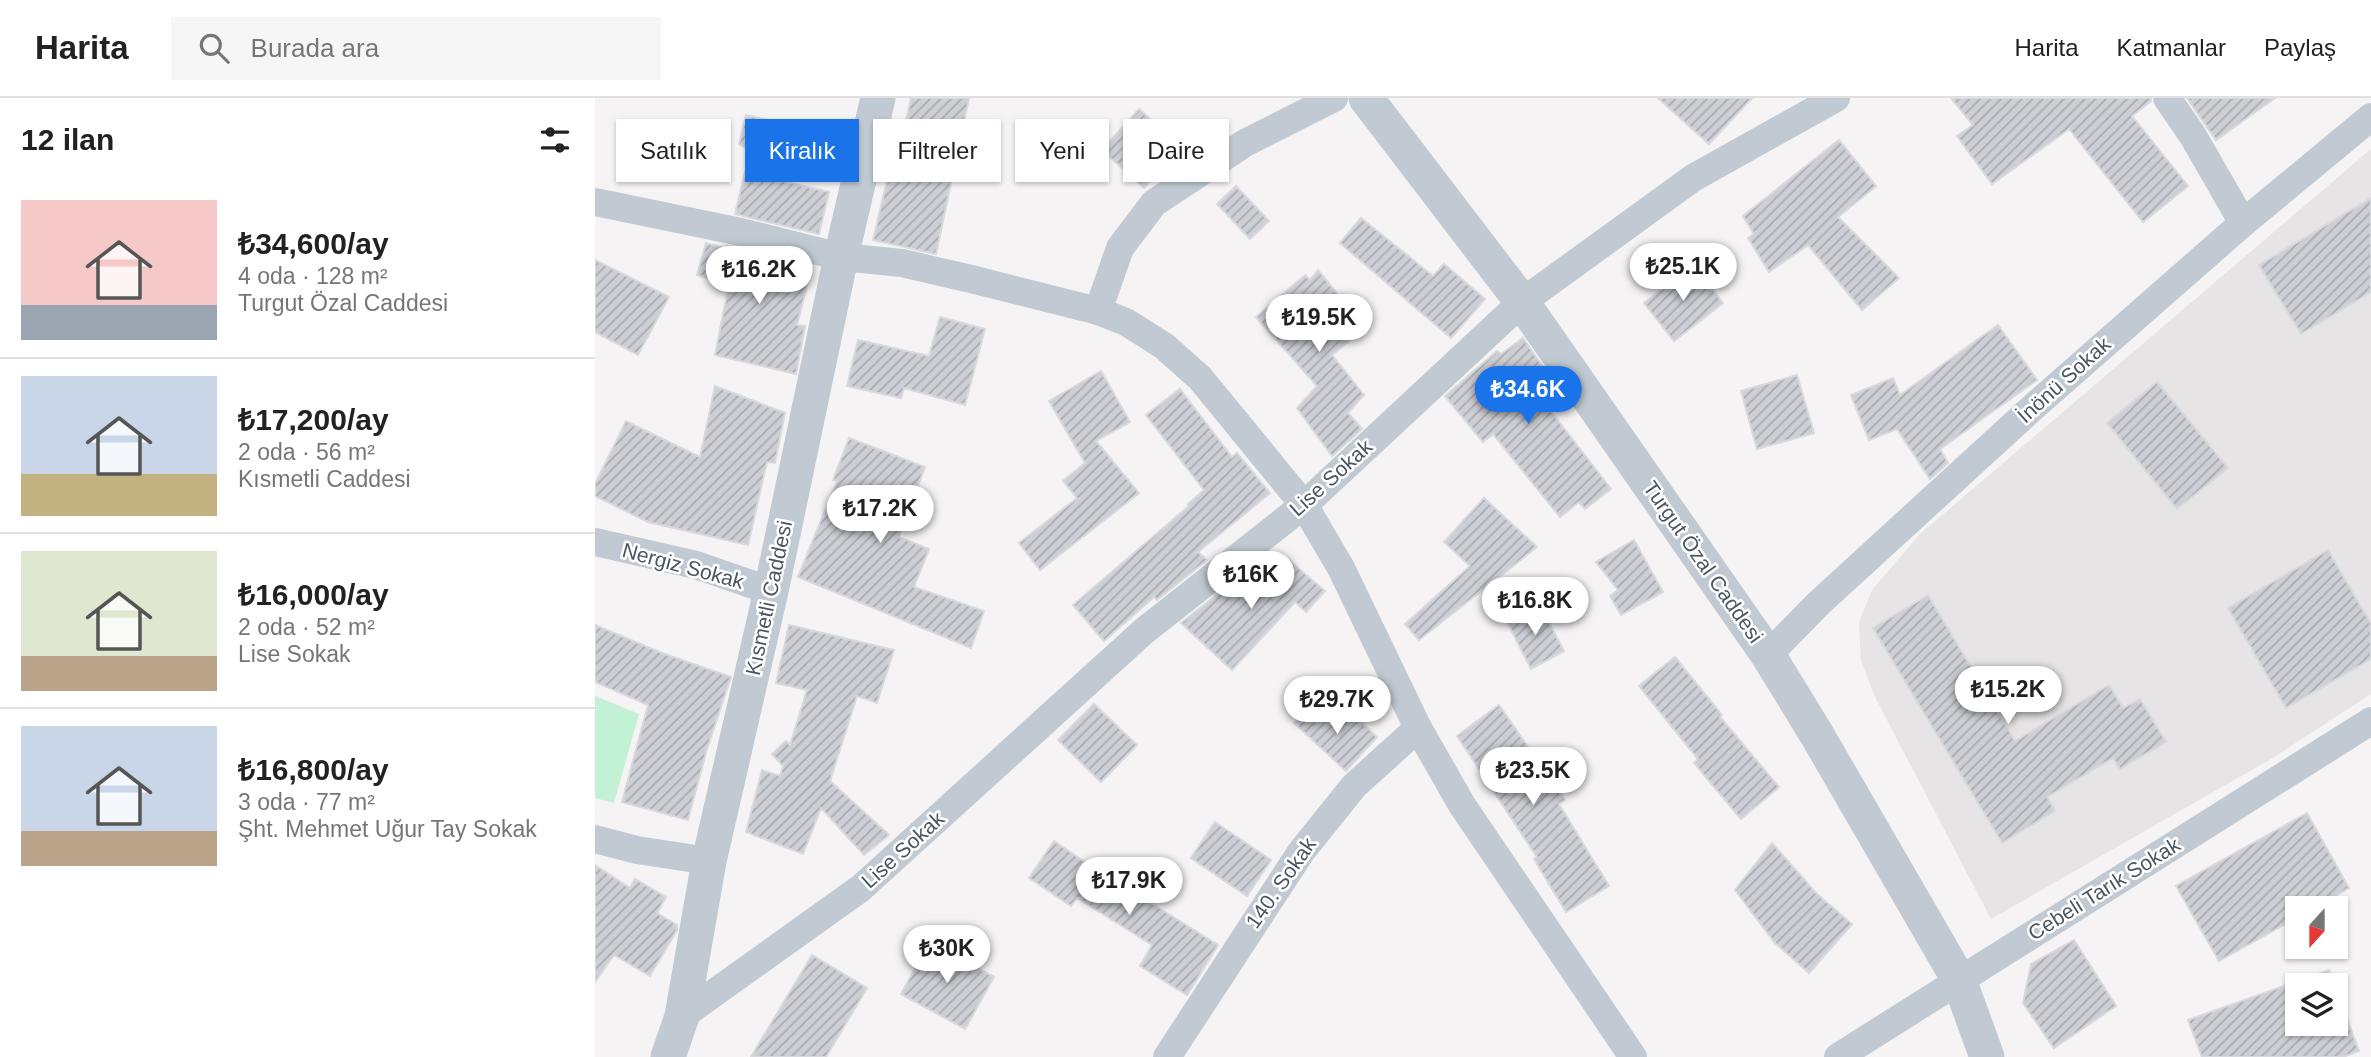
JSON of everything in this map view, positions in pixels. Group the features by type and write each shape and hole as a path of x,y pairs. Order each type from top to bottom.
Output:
{"street":[{"name":"Kısmetli Caddesi","path":"677,1045 709,861 771,591 841,257 878,98"},
{"path":"1098,312 1120,248 1154,203 1245,143 1334,98"},
{"name":"Turgut Özal Caddesi","path":"1366,98 1522,302 1768,655 1959,980 1987,1057"},
{"name":"Lise Sokak","path":"677,1045 861,888 1144,631 1304,505 1522,302 1693,178 1836,98"},
{"path":"2167,98 2193,136 2242,223"},
{"name":"İnönü Sokak","path":"1768,655 1819,603 2031,409 2242,223 2371,117"},
{"path":"595,202 741,232 841,257 902,263 1098,312 1126,322 1164,346 1200,378 1304,505 1341,568 1418,728 1462,805 1633,1057"},
{"name":"Nergiz Sokak","path":"595,542 696,565 771,591"},
{"name":"Cebeli Tarık Sokak","path":"1838,1057 2371,721"},
{"name":"140. Sokak","path":"1167,1057 1301,852 1354,786 1418,728"},
{"path":"595,839 637,850 709,861"}],"shaded area":[{"path":"2371,149 2371,694 2271,759 1991,919 1876,699 1861,661 1859,622 1872,590 1920,534"}],"green space":[{"path":"595,696 639,714 614,803 595,798"}],"building":[{"path":"911,98 969,98 965,119 906,119"},
{"path":"1658,98 1752,98 1709,144"},
{"path":"1951,98 2151,98 2151,101 2132,116 2188,186 2143,222 2069,129 1992,184 1957,136 1973,125"},
{"path":"2187,98 2275,98 2216,140"},
{"path":"1139,109 1150,119 1130,119"},
{"path":"746,115 763,119 745,119"},
{"path":"745,119 745,148 739,144"},
{"path":"1123,127 1123,169 1109,156 1109,142"},
{"path":"1839,140 1876,186 1838,217 1899,278 1862,310 1808,245 1769,272 1748,238 1754,234 1743,216"},
{"path":"745,172 745,182 787,182 829,192 819,234 735,214"},
{"path":"887,182 951,182 936,254 873,240"},
{"path":"1137,182 1149,182 1144,188"},
{"path":"1236,186 1269,221 1250,239 1217,204"},
{"path":"2371,198 2371,292 2301,334 2259,265"},
{"path":"1361,218 1433,276 1444,264 1485,299 1451,338 1340,243"},
{"path":"706,243 812,267 797,325 805,326 796,374 715,355 729,284 697,275"},
{"path":"595,260 669,297 638,355 595,332"},
{"path":"1693,265 1723,303 1674,341 1644,303"},
{"path":"1318,270 1365,328 1332,355 1364,395 1348,413 1362,429 1332,456 1297,408 1317,386 1256,317 1305,275 1310,280"},
{"path":"940,317 985,329 965,405 904,388 901,398 847,386 858,340 929,356"},
{"path":"1998,325 2037,380 1940,449 1948,463 1930,479 1897,429 1869,440 1851,395 1893,378 1900,395"},
{"path":"1523,338 1558,389 1543,401 1611,489 1585,509 1579,502 1560,517 1493,434 1483,442 1445,396 1497,351 1501,354"},
{"path":"1101,371 1130,422 1096,441 1139,493 1040,570 1019,543 1077,498 1063,481 1085,463 1049,401"},
{"path":"1797,375 1814,433 1757,449 1741,391"},
{"path":"2157,382 2228,468 2177,509 2107,423"},
{"path":"715,386 785,413 775,463 767,462 748,545 648,522 595,496 595,484 626,421 700,457"},
{"path":"1180,389 1232,457 1237,453 1270,493 1198,552 1207,560 1157,600 1154,597 1104,641 1073,605 1189,506 1204,490 1146,415"},
{"path":"849,438 925,467 899,537 929,549 914,587 984,611 971,648 798,577 837,481 833,480"},
{"path":"1484,498 1537,547 1419,640 1405,624 1470,566 1444,542"},
{"path":"1634,540 1663,592 1621,615 1610,596 1618,590 1596,562"},
{"path":"2328,550 2371,624 2371,659 2286,708 2228,608"},
{"path":"1282,554 1325,591 1306,612 1295,602 1232,670 1181,623 1232,583 1246,596"},
{"path":"1928,595 2015,741 2109,685 2123,708 2140,699 2166,742 2120,769 2113,758 2047,797 2055,811 2002,843 1873,628"},
{"path":"1540,605 1564,651 1531,669 1507,622"},
{"path":"595,625 662,653 731,677 707,749 688,820 622,802 648,705 595,682"},
{"path":"789,625 894,650 877,703 857,696 830,781 889,835 864,855 821,808 803,854 746,832 762,770 780,776 783,766 772,754 786,741 790,745 807,690 776,683"},
{"path":"1675,657 1722,715 1720,717 1779,787 1741,819 1694,763 1698,759 1639,686"},
{"path":"1094,704 1137,745 1101,782 1058,740"},
{"path":"1311,705 1336,727 1350,712 1377,737 1346,771 1294,723"},
{"path":"1499,705 1565,800 1559,804 1609,886 1566,912 1534,859 1537,857 1457,736"},
{"path":"2307,813 2349,888 2335,896 2285,896 2285,924 2219,961 2176,886"},
{"path":"1215,822 1271,860 1247,896 1191,858"},
{"path":"1054,841 1110,879 1218,945 1187,995 1140,966 1152,945 1077,898 1071,906 1029,878"},
{"path":"1772,843 1817,894 1852,924 1809,973 1775,943 1735,890"},
{"path":"595,865 630,888 635,879 666,897 657,913 677,925 677,930 650,976 614,955 595,982"},
{"path":"2074,940 2116,1006 2054,1048 2023,1003 2031,964"},
{"path":"929,942 994,977 965,1029 901,994"},
{"path":"812,955 867,988 826,1057 751,1057"},
{"path":"2285,986 2285,1036 2348,1036 2348,1021 2359,1051 2343,1057 2202,1057 2188,1020"}]}
